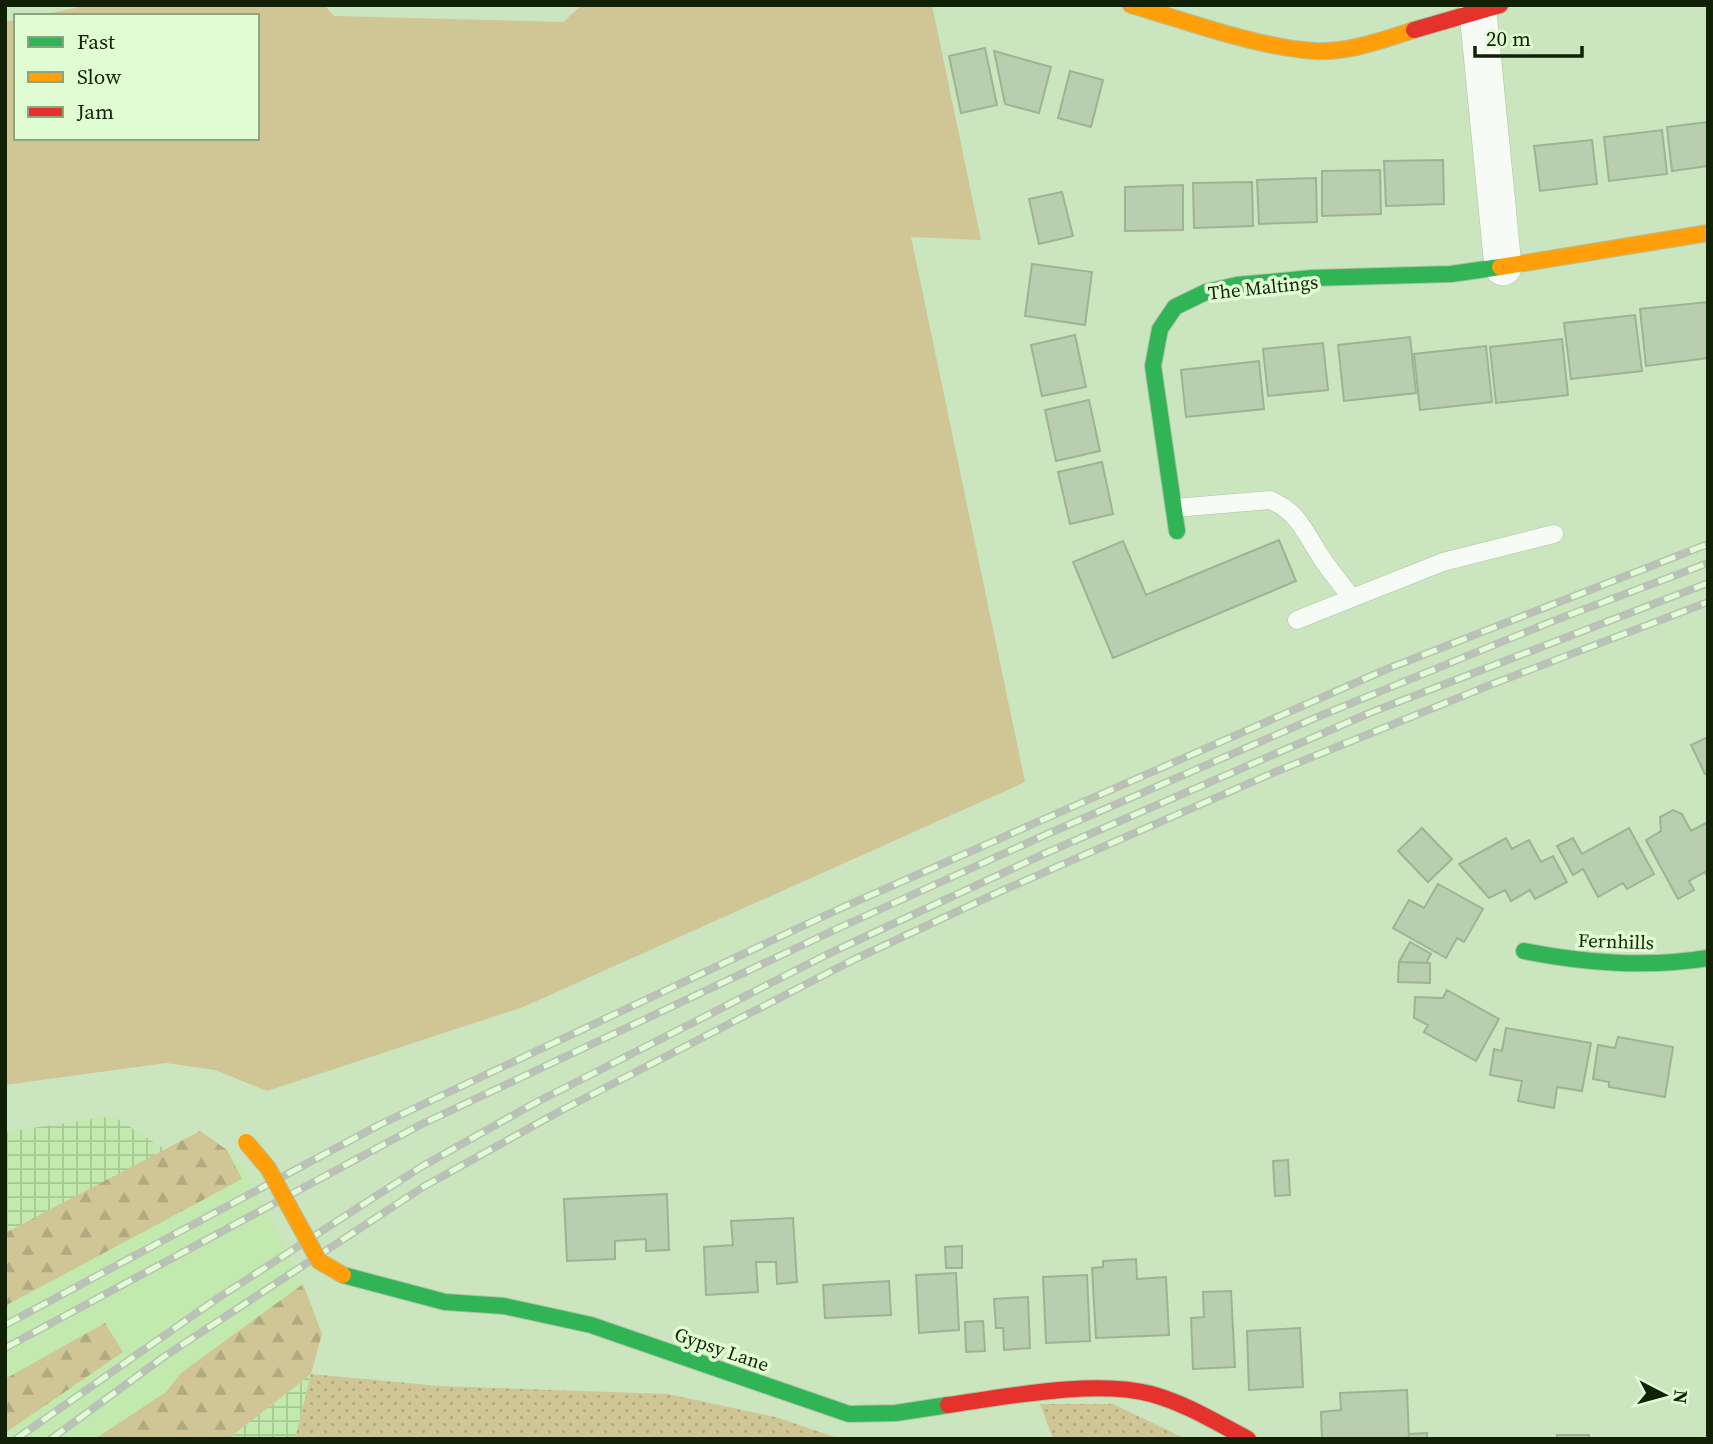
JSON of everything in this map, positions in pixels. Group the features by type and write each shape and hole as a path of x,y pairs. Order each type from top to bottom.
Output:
{"street":[{"path":"1131,5 1248,38 1315,51 1358,47 1489,9 1503,267"},
{"name":"The Maltings","path":"1177,531 1153,366 1155,340 1164,320 1181,302 1203,292 1276,282 1453,274 1708,233"},
{"name":"Fernhills","path":"1524,951 1565,960 1636,964 1685,963 1708,958"},
{"name":"Gypsy Lane","path":"246,1142 268,1168 320,1261 343,1275 445,1301 504,1306 591,1325 849,1413 896,1413 1046,1391 1114,1390 1149,1393 1181,1404 1248,1439"}],"lane":[{"path":"1175,508 1258,500 1282,505 1301,521 1320,556 1352,598"},
{"path":"1297,620 1443,562 1554,534"}],"shaded area":[{"path":"113,1116 166,1150 5,1233 5,1132"},
{"path":"200,1131 227,1150 245,1171 303,1284 322,1334 311,1374 228,1439 5,1439 5,1233"},
{"path":"311,1374 295,1439 228,1439"}],"green space":[{"path":"90,5 324,5 334,16 563,22 582,5 932,5 981,240 911,237 1025,782 523,1007 267,1091 215,1070 166,1063 5,1085 5,22 14,20 14,140 259,140 259,14 46,14"},
{"path":"200,1131 227,1150 242,1179 5,1306 5,1233"},
{"path":"303,1284 322,1334 311,1374 228,1439 95,1439 166,1392 181,1373"},
{"path":"105,1323 123,1352 5,1433 5,1379"},
{"path":"311,1374 439,1386 668,1394 775,1417 841,1439 295,1439"},
{"path":"1040,1404 1113,1404 1186,1439 1053,1439"}],"building":[{"path":"985,48 997,105 961,113 949,56"},
{"path":"994,51 1051,67 1039,113 1005,104"},
{"path":"1070,71 1103,80 1091,127 1058,118"},
{"path":"1708,122 1708,166 1672,171 1667,127"},
{"path":"1662,130 1667,174 1609,181 1604,137"},
{"path":"1592,140 1597,184 1540,191 1534,146"},
{"path":"1443,160 1444,204 1386,206 1384,161"},
{"path":"1380,170 1381,214 1322,216 1322,171"},
{"path":"1316,178 1317,222 1259,224 1257,180"},
{"path":"1252,182 1253,226 1194,228 1193,183"},
{"path":"1183,185 1183,230 1125,231 1125,187"},
{"path":"1062,192 1073,236 1039,244 1029,199"},
{"path":"1032,264 1092,272 1085,325 1025,316"},
{"path":"1708,302 1708,358 1646,366 1640,309"},
{"path":"1635,315 1642,371 1571,379 1564,323"},
{"path":"1075,335 1086,387 1042,396 1031,345"},
{"path":"1410,337 1416,393 1344,401 1338,345"},
{"path":"1562,339 1568,395 1496,403 1490,347"},
{"path":"1323,343 1328,390 1268,396 1263,349"},
{"path":"1486,346 1492,402 1420,410 1414,354"},
{"path":"1259,361 1264,409 1186,417 1181,370"},
{"path":"1089,400 1100,451 1056,461 1045,410"},
{"path":"1102,462 1113,514 1070,524 1058,472"},
{"path":"1279,540 1296,581 1113,658 1073,562 1123,541 1146,595"},
{"path":"1708,737 1708,773 1705,774 1691,745"},
{"path":"1673,810 1682,814 1691,831 1708,822 1708,878 1705,872 1689,881 1694,890 1678,899 1646,840 1661,831 1660,817"},
{"path":"1422,828 1452,859 1428,882 1398,851"},
{"path":"1629,828 1654,874 1627,889 1623,883 1598,897 1583,869 1573,875 1557,846 1573,838 1582,854"},
{"path":"1506,838 1512,849 1529,840 1541,862 1553,856 1567,882 1535,899 1530,890 1511,901 1505,890 1489,898 1459,864"},
{"path":"1438,884 1483,909 1464,942 1457,938 1446,958 1393,928 1409,900 1424,908"},
{"path":"1410,942 1431,954 1426,963 1399,962"},
{"path":"1399,962 1430,963 1430,983 1398,982"},
{"path":"1447,990 1499,1019 1476,1061 1424,1032 1428,1025 1414,1018 1415,997 1443,998"},
{"path":"1506,1028 1591,1043 1582,1091 1557,1087 1554,1108 1518,1101 1522,1081 1490,1075 1494,1049 1502,1051"},
{"path":"1618,1037 1673,1047 1665,1097 1609,1087 1609,1082 1593,1079 1598,1045 1615,1048"},
{"path":"1288,1160 1290,1195 1275,1196 1273,1161"},
{"path":"667,1194 669,1250 646,1251 646,1239 615,1241 615,1259 567,1261 564,1199"},
{"path":"793,1218 797,1282 777,1284 776,1262 756,1262 758,1292 706,1295 704,1247 733,1245 731,1221"},
{"path":"962,1246 962,1268 946,1268 945,1247"},
{"path":"1136,1259 1137,1279 1166,1277 1169,1335 1096,1338 1092,1268 1103,1267 1103,1261"},
{"path":"956,1273 959,1330 919,1333 916,1275"},
{"path":"1087,1275 1090,1341 1046,1343 1043,1277"},
{"path":"889,1281 891,1315 825,1318 823,1285"},
{"path":"1231,1291 1235,1367 1193,1369 1191,1318 1204,1317 1203,1292"},
{"path":"1028,1297 1030,1348 1004,1350 1003,1328 996,1328 994,1299"},
{"path":"983,1321 985,1351 966,1352 965,1322"},
{"path":"1300,1328 1303,1387 1249,1390 1247,1331"},
{"path":"1407,1390 1409,1439 1322,1439 1321,1412 1341,1410 1340,1393"},
{"path":"1427,1433 1427,1439 1409,1439 1409,1434"},
{"path":"1557,1435 1589,1435 1589,1439 1557,1439"}],"railway":[{"path":"5,1325 381,1124 839,909 1387,669 1708,544"},
{"path":"5,1348 420,1125 841,927 1315,718 1553,621 1708,563"},
{"path":"16,1439 218,1298 421,1167 533,1104 828,954 1046,853 1372,712 1708,583"},
{"path":"51,1439 165,1356 423,1187 562,1110 855,959 999,892 1275,772 1490,685 1708,602"}],"traffic: fast":[{"path":"1177,531 1153,366 1160,329 1175,307 1206,292 1237,285 1312,278 1451,274 1500,267"},
{"path":"1524,951 1616,963 1662,963 1708,958"},
{"path":"343,1275 445,1302 504,1306 591,1325 849,1414 896,1413 948,1405"}],"traffic: slow":[{"path":"1131,5 1244,39 1314,51 1352,48 1414,30"},
{"path":"1500,267 1708,233"},
{"path":"246,1142 268,1168 319,1261 343,1275"}],"traffic: jam":[{"path":"1414,30 1500,5"},
{"path":"948,1405 1050,1391 1104,1388 1129,1390 1176,1403 1248,1439"}]}
